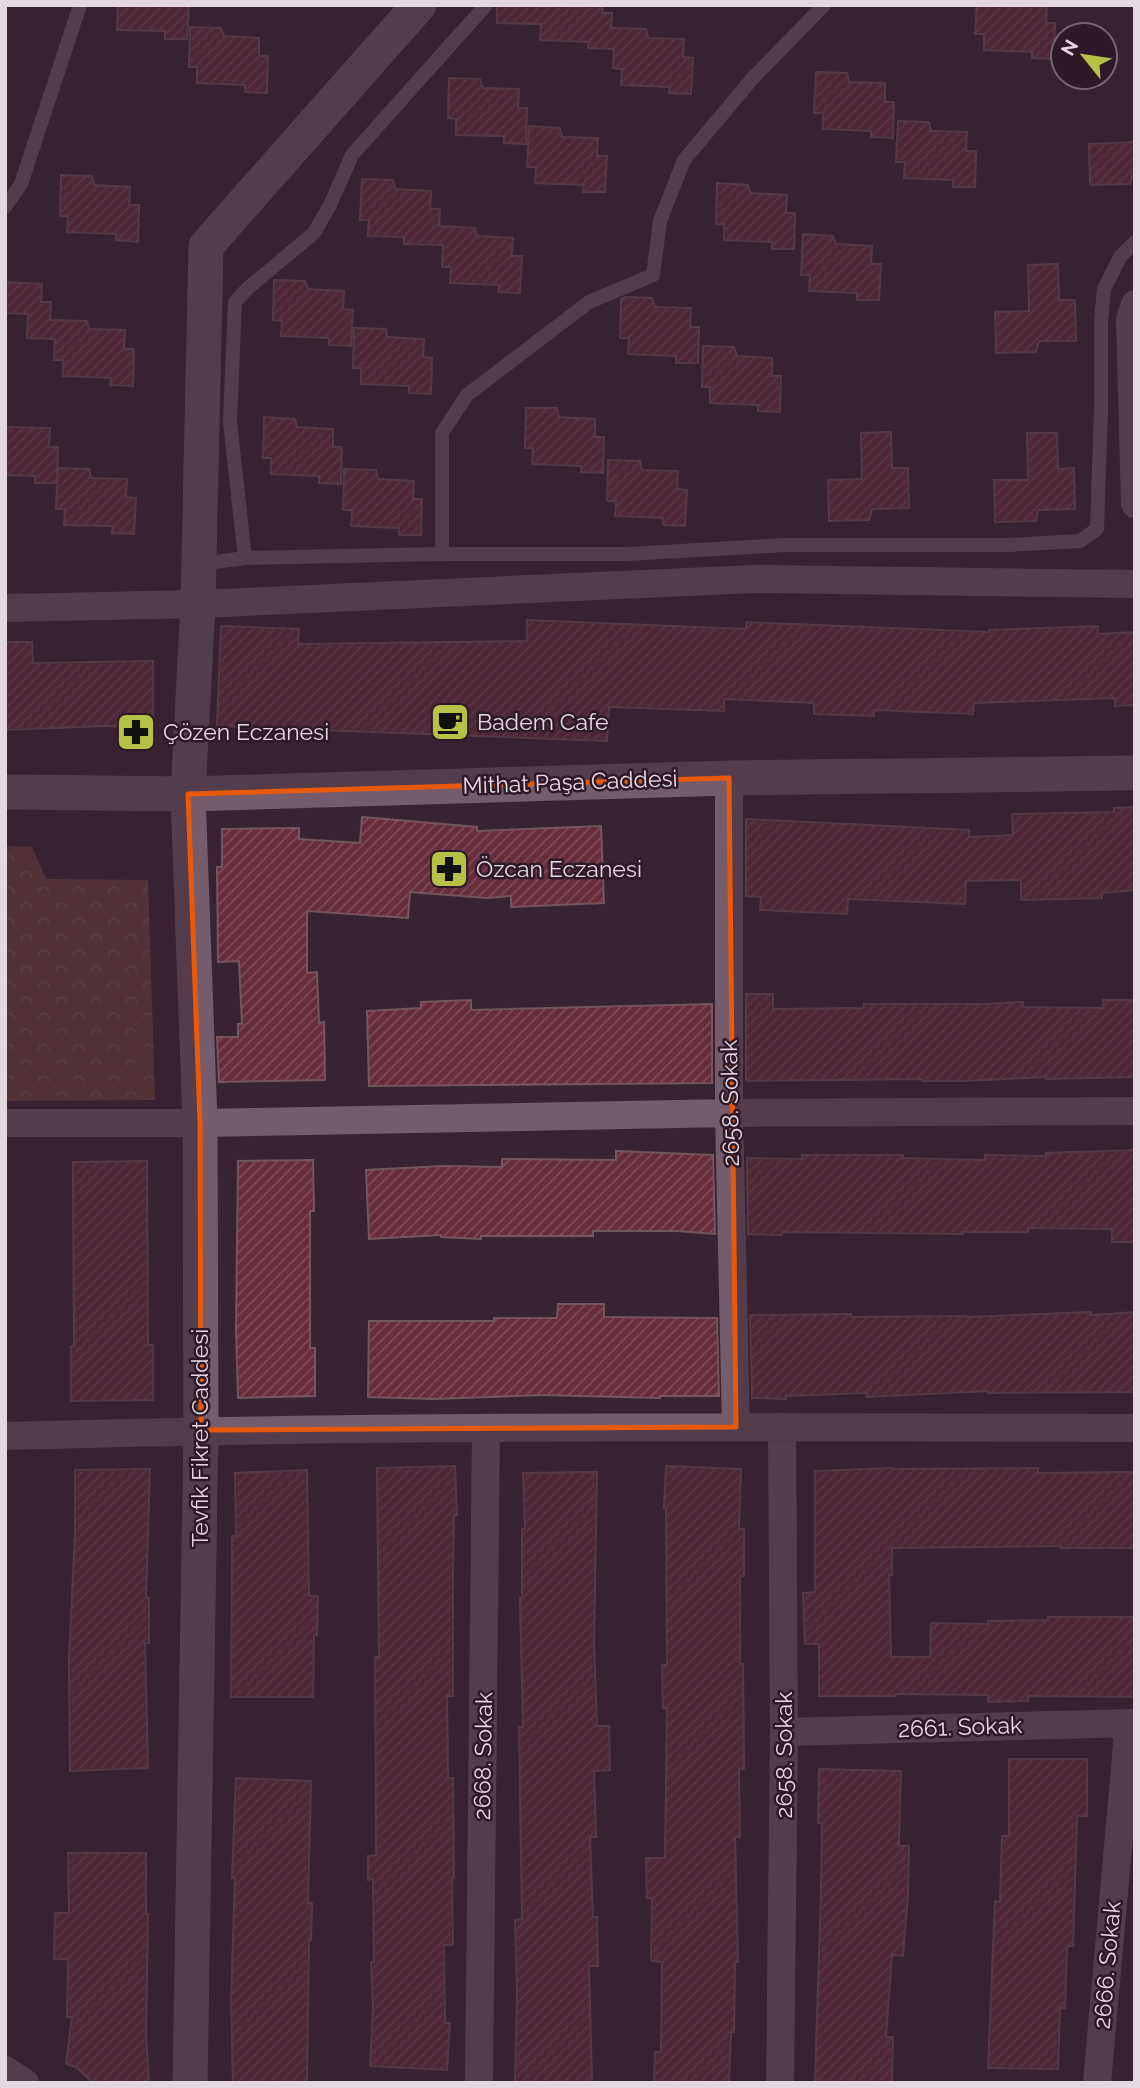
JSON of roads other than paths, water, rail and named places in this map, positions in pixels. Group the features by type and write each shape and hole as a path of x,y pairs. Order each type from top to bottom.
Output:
{"street":[{"name":"Tevfik Fikret Caddesi","path":"190,2083 201,1430 200,1123 188,794 198,604 206,246 419,5"},
{"path":"1135,304 1130,319 1135,505"},
{"path":"5,608 198,604 755,579 1135,584"},
{"name":"Mithat Paşa Caddesi","path":"5,792 188,794 729,778 1135,773"},
{"name":"2658. Sokak","path":"729,778 729,1113 736,1427"},
{"path":"5,1123 200,1123 729,1113 1135,1111"},
{"name":"2658. Sokak","path":"780,2083 784,1732 782,1427"},
{"path":"5,1436 201,1430 1135,1428"},
{"name":"2668. Sokak","path":"479,2083 486,1429"},
{"name":"2661. Sokak","path":"784,1732 1132,1723"},
{"name":"2666. Sokak","path":"1097,2083 1132,1723"},
{"path":"5,2070 25,2083"}],"lane":[{"path":"5,207 21,184 80,5"},
{"path":"245,558 230,422 235,302 314,233 330,205 352,155 486,5"},
{"path":"442,554 442,433 467,395 589,302 653,275 660,221 684,160 752,79 824,5"},
{"path":"199,564 245,558 628,554 785,545 1009,545 1080,541 1097,529 1104,289 1120,257 1135,242"}],"place":[{"name":"Badem Cafe","path":"450,722"},
{"name":"Çözen Eczanesi","path":"136,732"},
{"name":"Özcan Eczanesi","path":"449,869"}]}
